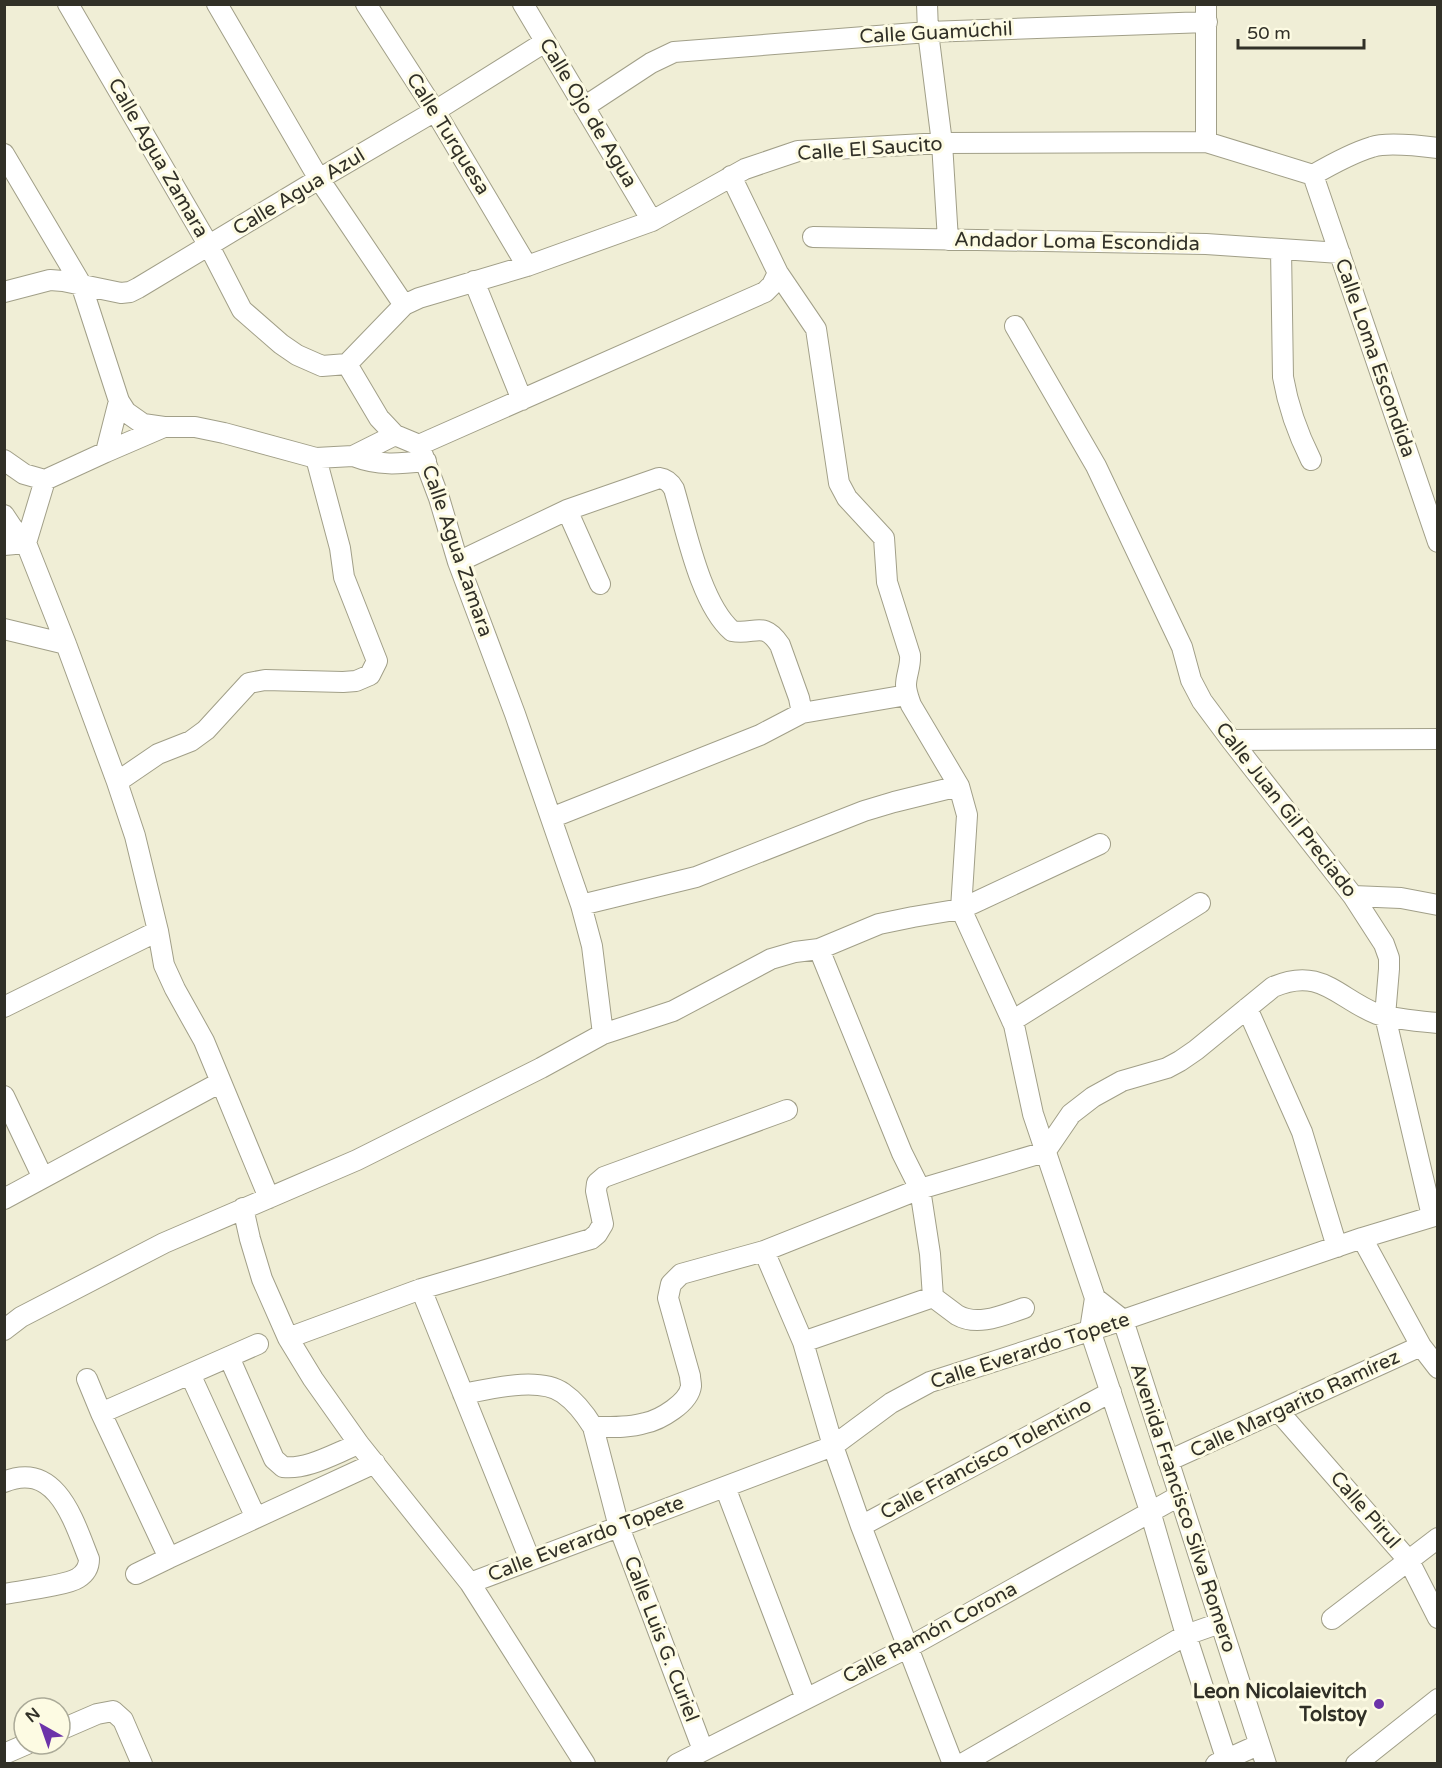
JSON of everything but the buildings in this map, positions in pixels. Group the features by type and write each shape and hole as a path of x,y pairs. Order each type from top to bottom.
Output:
{"street":[{"name":"Calle Agua Zamara","path":"68,4 209,246 242,310 297,355 322,366 347,364 379,418 395,435 422,453 458,562 515,714 581,905 592,946 603,1034"},
{"path":"218,4 319,179 404,305"},
{"name":"Calle Turquesa","path":"366,4 435,111 527,266"},
{"name":"Calle Ojo de Agua","path":"523,4 652,221"},
{"path":"927,4 928,32 942,143 948,240"},
{"path":"1206,14 1206,142"},
{"name":"Calle Guamúchil","path":"584,107 667,54 684,51 1206,14"},
{"name":"Calle Agua Azul","path":"4,292 50,280 121,293 130,292 435,111 545,42"},
{"name":"Calle El Saucito","path":"347,364 404,305 419,298 527,266 652,221 745,168 798,151 942,143 1206,142 1313,174"},
{"path":"1313,174 1374,146 1437,148"},
{"path":"4,154 81,284 119,401 126,412 143,424 195,427 316,458 353,456 382,464 422,453 522,400 765,292 772,285 778,273"},
{"name":"Calle Loma Escondida","path":"1313,174 1437,542"},
{"path":"731,176 778,273 816,329 839,483 847,498 884,538 887,582 910,655 911,662 905,684 907,695 959,786 967,816 961,909 1012,1021 1033,1114 1095,1298 1090,1330"},
{"name":"Andador Loma Escondida","path":"813,237 1206,244 1340,253"},
{"path":"1281,249 1283,377 1286,396 1311,460"},
{"path":"474,281 522,400"},
{"name":"Calle Juan Gil Preciado","path":"1015,327 1096,466 1182,647 1191,680 1197,691 1231,740 1353,896 1384,944 1389,957 1385,1016 1435,1215"},
{"path":"106,453 119,401"},
{"path":"4,460 24,474 45,480 164,427"},
{"path":"353,456 395,435"},
{"path":"117,782 158,754 191,741 206,730 249,683 265,680 343,682 363,679 370,675 376,661 344,577 340,548 316,458"},
{"path":"458,562 567,510 659,478 669,482 674,489 706,594 732,632 763,630 776,638 802,713"},
{"path":"26,543 45,480"},
{"path":"567,510 600,584"},
{"path":"4,515 26,543 117,782 135,837 168,973 204,1041 268,1198"},
{"path":"4,545 26,543"},
{"path":"4,629 66,644"},
{"path":"550,818 760,735 802,713 907,695"},
{"path":"1231,740 1437,739"},
{"path":"581,905 696,877 864,811 959,786"},
{"path":"4,1330 21,1317 164,1243 377,1150 541,1068 603,1034 673,1011 771,958 819,949 879,924 961,909 1100,844"},
{"path":"1353,896 1401,897 1437,905"},
{"path":"1012,1021 1200,903"},
{"path":"4,1007 158,931"},
{"path":"819,949 902,1153 920,1189 930,1254 933,1297 959,1316 969,1320 989,1319 1024,1308"},
{"path":"463,1394 510,1384 544,1385 562,1392 582,1409 593,1427 645,1424 660,1418 683,1400 691,1387 687,1363 668,1298 671,1284 681,1274 764,1251 920,1189 1045,1152 1071,1114 1093,1097 1122,1081 1167,1068 1180,1061 1197,1050 1273,987 1286,981 1312,980 1324,984 1377,1014 1437,1023"},
{"path":"1247,1008 1302,1132 1337,1247"},
{"path":"4,1199 220,1082"},
{"path":"4,1096 43,1178"},
{"path":"288,1338 421,1289 584,1241 597,1234 603,1224 596,1191 597,1183 604,1177 787,1110"},
{"path":"1033,1114 1071,1114"},
{"path":"243,1208 262,1279 288,1338 313,1379 359,1444 470,1583 585,1764"},
{"name":"Calle Everardo Topete","path":"470,1583 833,1446 891,1403 930,1382 1435,1215"},
{"path":"1362,1238 1421,1346 1437,1368"},
{"path":"764,1251 803,1342 833,1446 861,1526 953,1764"},
{"path":"421,1289 530,1560"},
{"path":"803,1342 933,1297"},
{"path":"1095,1298 1123,1320"},
{"name":"Avenida Francisco Silva Romero","path":"1123,1320 1266,1764"},
{"name":"Avenida Francisco Silva Romero","path":"1090,1330 1150,1511 1223,1762"},
{"path":"101,1413 258,1344"},
{"name":"Calle Margarito Ramírez","path":"1168,1461 1421,1346"},
{"path":"229,1357 277,1464 289,1468 323,1459 359,1444"},
{"path":"190,1374 256,1518"},
{"path":"87,1379 169,1558"},
{"name":"Calle Francisco Tolentino","path":"861,1526 1111,1392"},
{"name":"Calle Pirul","path":"1279,1412 1409,1561 1437,1618"},
{"name":"Calle Luis G. Curiel","path":"593,1427 619,1527 704,1750"},
{"path":"323,1459 335,1482"},
{"path":"136,1574 375,1463"},
{"path":"4,1482 28,1477 47,1484 55,1490 68,1508 89,1558 86,1572 76,1580 4,1594"},
{"path":"725,1487 806,1699"},
{"name":"Calle Ramón Corona","path":"677,1764 909,1647 1179,1496"},
{"path":"1332,1619 1437,1538"},
{"path":"962,1764 1186,1635 1220,1623"},
{"path":"1356,1764 1437,1699"},
{"path":"72,1725 97,1714 113,1711 123,1720 142,1764"},
{"path":"1223,1762 1258,1744"}],"place":[{"name":"Leon Nicolaievitch Tolstoy","path":"1379,1704"}]}
